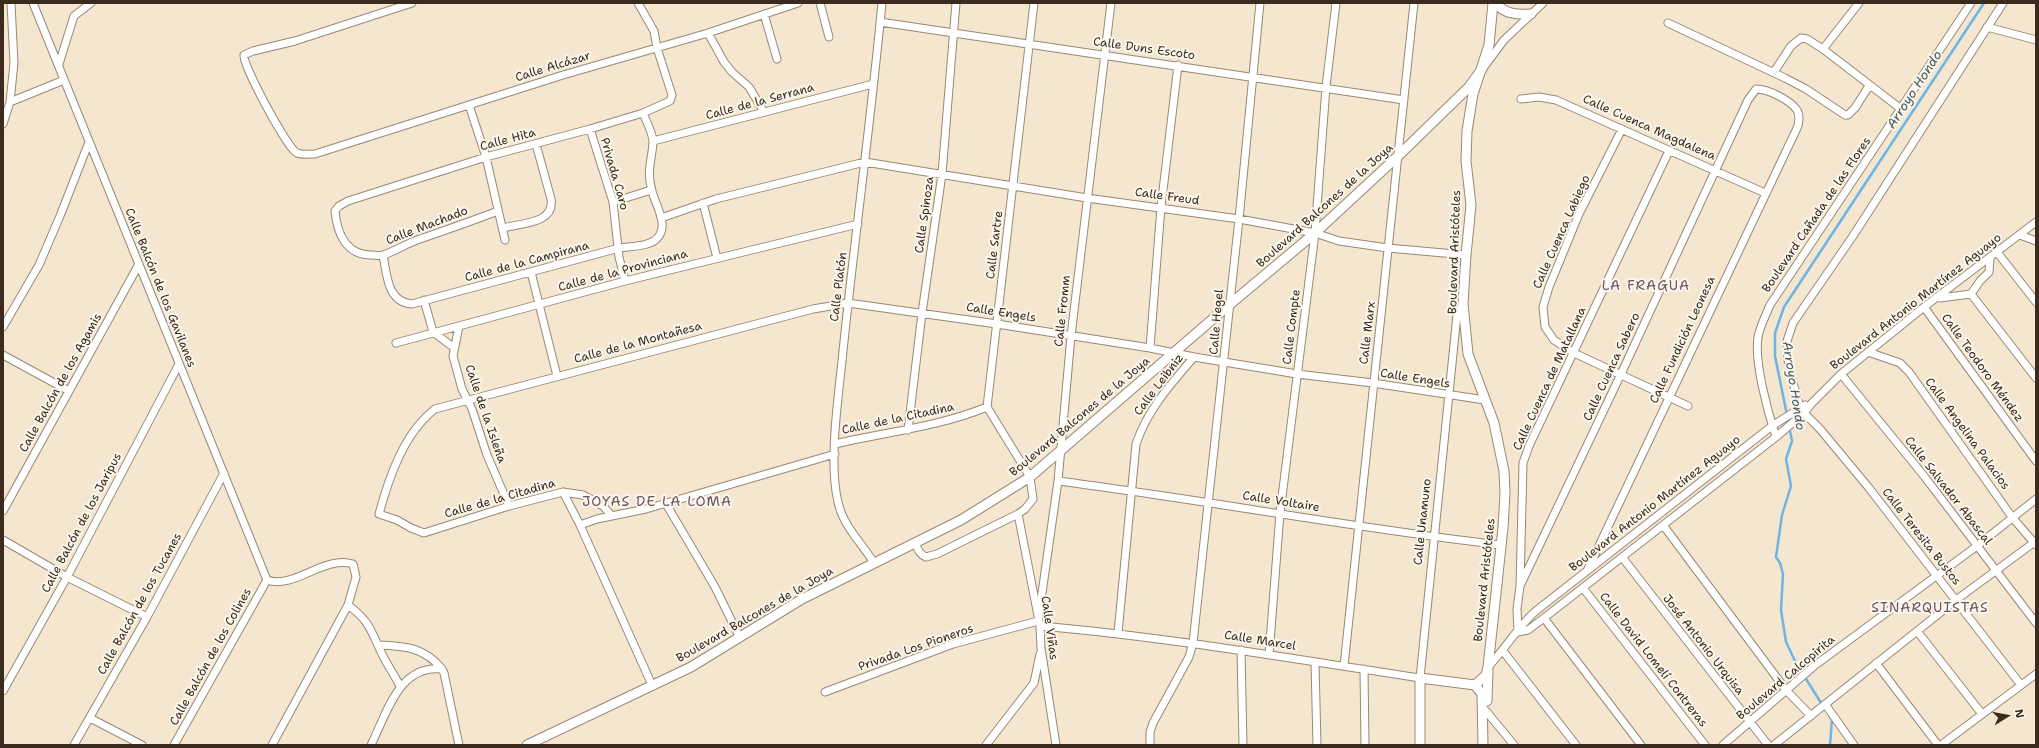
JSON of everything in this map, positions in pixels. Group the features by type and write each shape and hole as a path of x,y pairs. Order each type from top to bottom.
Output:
{"street":[{"path":"3,124 10,102 14,63 11,3"},
{"name":"Calle Balcón de los Gavilanes","path":"33,3 267,580"},
{"path":"59,64 74,16 92,3"},
{"name":"Calle Alcázar","path":"412,3 276,46 248,52 244,55 245,64 287,143 296,152 315,154 562,75 708,33 798,3"},
{"path":"638,3 654,31 657,48"},
{"path":"820,3 829,37"},
{"name":"Calle Platón","path":"874,563 863,544 848,528 842,518 837,500 835,444 848,303 882,3"},
{"name":"Calle Spinoza","path":"908,430 922,312 942,174 956,3"},
{"name":"Calle Sartre","path":"987,407 1034,3"},
{"name":"Calle Fromm","path":"1039,623 1058,480 1072,336 1111,3"},
{"name":"Calle Hegel","path":"1150,745 1153,723 1189,657 1193,643 1239,219 1260,3"},
{"name":"Calle Compte","path":"1269,655 1280,513 1315,233 1326,87 1336,3"},
{"name":"Calle Marx","path":"1344,666 1414,3"},
{"path":"1494,3 1501,10 1508,13 1520,15 1531,14"},
{"name":"Boulevard Aristóteles","path":"1483,745 1488,667 1506,493 1504,471 1494,423 1468,354 1463,304 1471,205 1466,160 1467,131 1473,94 1489,45 1494,3"},
{"name":"Boulevard Balcones de la Joya","path":"527,745 691,667 802,599 961,520 1030,478 1229,305 1315,233 1398,157 1469,87 1504,40 1543,3"},
{"path":"1823,49 1859,3"},
{"name":"Boulevard Cañada de las Flores","path":"1776,437 1772,426 1757,350 1758,337 1770,304 1971,3"},
{"path":"1800,407 1788,360 1787,341 1793,324 1853,236 2003,3"},
{"path":"764,14 777,59"},
{"name":"Calle Duns Escoto","path":"880,22 1253,76 1404,100"},
{"path":"1668,23 1774,72 1806,89 1844,115 1848,115 1856,108 1869,86"},
{"path":"1987,27 2036,40"},
{"path":"708,33 724,62 732,72 749,87 764,112"},
{"path":"1774,72 1791,46 1801,38 1807,39 1823,49 1869,86 1901,109"},
{"name":"Calle Hita","path":"344,242 336,221 336,211 339,206 348,201 486,158 643,113 670,102 672,98 670,89 657,48"},
{"path":"1150,348 1161,207 1178,65"},
{"path":"10,102 64,80"},
{"name":"Calle de la Serrana","path":"653,141 873,84"},
{"name":"Calle Fundición Leonesa","path":"1587,571 1798,126 1799,120 1797,110 1783,99 1760,89 1752,91"},
{"name":"Calle Cuenca Sabero","path":"1520,586 1532,564 1752,91"},
{"name":"Calle Cuenca Magdalena","path":"1521,99 1538,97 1556,100 1622,128 1669,151 1716,170 1765,193"},
{"path":"469,105 486,158 505,240"},
{"path":"643,113 653,141 648,168 651,190 661,218 703,202 865,162"},
{"name":"Calle Cuenca Labiego","path":"1622,128 1579,214 1554,274 1543,307 1545,327 1554,340 1574,353 1688,406"},
{"name":"Privada Caro","path":"590,129 613,202 619,257 625,281"},
{"path":"3,327 39,265 89,142"},
{"path":"503,228 544,218 551,212 552,207 536,144"},
{"name":"Calle Cuenca de Matallana","path":"1518,632 1517,609 1520,586 1523,463 1529,446 1669,151"},
{"name":"Calle Freud","path":"865,162 1088,198 1239,219 1315,233 1339,241 1388,248 1466,255"},
{"path":"613,202 651,190"},
{"path":"703,202 717,258"},
{"name":"Calle Machado","path":"344,242 351,250 360,255 383,255 414,241 498,212"},
{"name":"Calle de la Campirana","path":"383,255 393,295 400,301 407,303 424,300 619,248 653,242 659,236 662,229 661,218"},
{"name":"Boulevard Antonio Martínez Aguayo","path":"1518,632 1528,630 1544,618 1787,429 1841,374 1924,307 1939,298 2036,222"},
{"name":"Calle de la Provinciana","path":"396,343 625,281 858,224"},
{"path":"2020,235 2036,242"},
{"path":"1997,252 2036,302"},
{"path":"1939,298 1971,294 1980,281 1989,272 1990,259"},
{"name":"Calle Balcón de los Agamis","path":"3,511 139,264"},
{"path":"531,272 557,376"},
{"path":"1971,294 2036,378"},
{"path":"424,300 433,332 454,348"},
{"name":"Calle Engels","path":"848,303 922,312 1150,348"},
{"name":"Calle de la Montañesa","path":"424,533 397,520 379,514 389,480 410,436 424,418 435,410 557,376 814,309 848,303"},
{"name":"Calle Unamuno","path":"1420,745 1420,678 1457,315 1463,304"},
{"name":"Calle Teodoro Méndez","path":"1924,307 2036,461"},
{"name":"Calle de la Isleña","path":"459,326 453,356 462,389 468,400 487,455 509,506"},
{"name":"Calle Leibniz","path":"1150,348 1194,357"},
{"name":"Calle Angelina Palacios","path":"1868,352 1900,363 1909,372 2012,517 2035,543"},
{"path":"3,355 69,391"},
{"name":"Calle Engels","path":"1194,357 1297,374 1373,383 1485,400"},
{"name":"Calle Leibniz","path":"1118,633 1136,444 1143,423 1155,404 1194,357"},
{"name":"Calle Balcón de los Jaripus","path":"3,692 67,577 179,364"},
{"name":"Calle Salvador Abascal","path":"1841,374 2036,623"},
{"name":"Boulevard Antonio Martínez Aguayo","path":"1488,667 1518,632 1525,620 1772,426 1800,407 1812,403"},
{"path":"915,543 919,552 923,556 932,556 1018,514 1025,510 1033,499 1030,478 987,407"},
{"name":"Calle de la Citadina","path":"835,444 908,430 964,416 987,407"},
{"name":"Calle Teresita Bustos","path":"1800,407 1832,443 1938,575 2022,685"},
{"name":"Calle de la Citadina","path":"580,525 612,516 634,512 835,454"},
{"name":"Calle Balcón de los Tucanes","path":"74,745 147,616 224,473"},
{"name":"Calle Voltaire","path":"1058,480 1132,490 1434,537 1501,545"},
{"path":"563,492 580,525 652,685"},
{"name":"Calle de la Citadina","path":"424,533 509,506 563,492 583,495 603,506 612,516"},
{"name":"Boulevard Calcopirita","path":"1723,745 1814,666 1977,546 2036,499"},
{"path":"665,502 715,587 740,638"},
{"name":"Calle Viñas","path":"1018,514 1039,623 1041,648 1056,745"},
{"path":"1663,525 1786,690 1814,713"},
{"path":"3,540 67,577 147,616"},
{"path":"1774,745 1956,600 1995,570 2035,543"},
{"name":"José Antonio Urquisa","path":"1622,557 1768,745"},
{"path":"267,580 272,582 286,581 315,569 344,561 353,564 356,577 348,605 272,745"},
{"name":"Calle Balcón de los Colines","path":"174,745 267,580"},
{"name":"Calle David Lomelí Contreras","path":"1583,588 1705,745"},
{"path":"348,605 362,615 368,622 378,645 400,686"},
{"path":"1544,618 1641,745"},
{"name":"Calle Marcel","path":"1039,623 1193,643 1316,663 1475,685"},
{"name":"Privada Los Pioneros","path":"825,692 953,644 1039,623"},
{"path":"1917,631 1982,714"},
{"path":"378,645 406,648 425,653 434,658 442,669 448,685 459,745"},
{"path":"986,745 1034,682 1041,648"},
{"path":"1241,650 1243,745"},
{"path":"1503,651 1576,745"},
{"path":"1316,663 1317,745"},
{"path":"1876,663 1940,745 2036,674"},
{"name":"Boulevard Aristóteles","path":"1484,724 1482,694 1475,685 1486,675 1488,667"},
{"path":"371,745 400,686 418,672 434,668 442,669"},
{"path":"1364,670 1366,745"},
{"path":"1824,705 1854,745"},
{"path":"1486,711 1514,745"},
{"path":"90,718 142,745"}],"waterway":[{"name":"Arroyo Hondo","path":"1787,415 1775,356 1775,333 1784,307 1984,3"},
{"name":"Arroyo Hondo","path":"1789,426 1792,441 1786,459 1791,486 1782,515 1776,557 1780,563 1783,574 1781,610 1786,642 1796,663 1823,706"},
{"name":"Arroyo Hondo","path":"1830,717 1832,719 1830,745"}],"district":[{"name":"LA FRAGUA","path":"1646,286"},
{"name":"JOYAS DE LA LOMA","path":"657,502"},
{"name":"SINARQUISTAS","path":"1930,608"}]}
